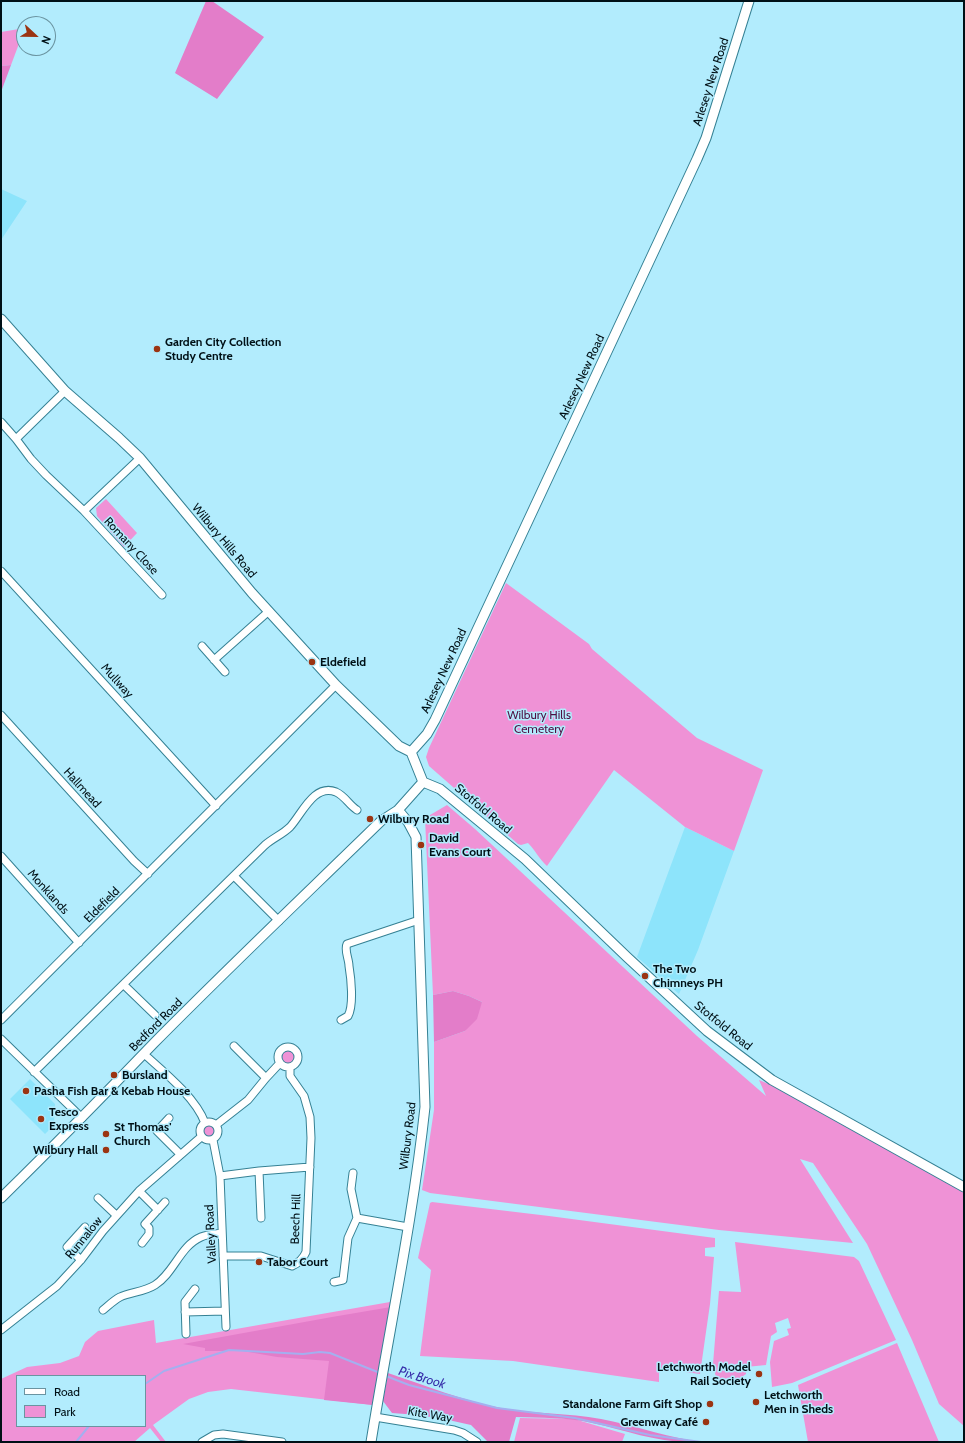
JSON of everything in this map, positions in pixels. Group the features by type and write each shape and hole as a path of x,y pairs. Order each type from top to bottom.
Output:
{"street":[{"name":"Arlesey New Road","path":"411,752 427,734 435,720 697,159 706,138 749,1"},
{"name":"Wilbury Hills Road","path":"1,318 65,391 140,458 236,574 336,685 400,746 411,752"},
{"path":"16,438 65,391"},
{"name":"Romany Close","path":"1,422 16,438 31,459 84,511 162,596"},
{"path":"84,511 140,458"},
{"name":"Mullway","path":"1,572 216,806"},
{"path":"214,660 269,611"},
{"path":"202,646 225,672"},
{"name":"Eldefield","path":"1,1020 336,685"},
{"name":"Hallmead","path":"1,716 134,861 148,874"},
{"path":"411,752 423,782"},
{"name":"Bedford Road","path":"1,1198 144,1054 381,821 398,810 423,782"},
{"name":"Stotfold Road","path":"423,782 440,789 525,860 707,1031 772,1080 964,1187"},
{"path":"34,1072 265,845 290,827 313,797 322,792 335,792 357,810"},
{"name":"Wilbury Road","path":"371,1442 408,1227 421,1144 425,1107 416,836 408,822 398,810"},
{"name":"Monklands","path":"1,856 79,943"},
{"path":"234,876 279,921"},
{"path":"341,1020 348,1016 351,1008 349,966 346,949 347,944 419,920"},
{"name":"Bedford Road","path":"124,985 155,1015"},
{"path":"1,1039 82,1118"},
{"path":"234,1046 266,1078"},
{"path":"284,1048 291,1048 296,1051 298,1059 295,1065 285,1067 280,1063 278,1056 280,1051 284,1048"},
{"path":"144,1054 194,1104 205,1123"},
{"path":"216,1125 248,1100 280,1063"},
{"name":"Beech Hill","path":"223,1256 261,1256 292,1266 303,1258 306,1252 311,1126 308,1110 300,1090 290,1076 290,1067"},
{"path":"169,1118 157,1131 180,1154"},
{"path":"211,1122 216,1125 218,1134 213,1140 206,1141 201,1137 200,1129 205,1123 211,1122"},
{"name":"Runnalow","path":"1,1330 57,1286 139,1191 201,1137"},
{"name":"Valley Road","path":"213,1140 220,1176 226,1327"},
{"path":"220,1176 310,1167"},
{"path":"259,1171 261,1218"},
{"path":"334,1282 343,1280 348,1238 357,1218 352,1189 353,1173"},
{"path":"139,1191 158,1210"},
{"path":"98,1198 116,1216"},
{"path":"142,1243 149,1234 149,1228 145,1224 165,1202"},
{"path":"357,1218 408,1227"},
{"path":"81,1260 67,1247 86,1227"},
{"path":"103,1310 120,1297 150,1288 159,1282 166,1276 192,1242 209,1234 222,1233"},
{"path":"186,1334 185,1302 195,1289"},
{"path":"185,1312 225,1311"},
{"name":"Kite Way","path":"375,1417 454,1430 463,1433 477,1442"},
{"path":"202,1442 214,1435 223,1434 282,1442"}],"shaded area":[{"path":"206,1 212,1 264,37 217,99 175,73"},
{"path":"11,65 1,92 1,66"},
{"path":"1,189 27,201 1,240"},
{"path":"685,827 734,851 698,950 679,994 637,957"},
{"path":"453,991 482,1002 477,1019 465,1031 434,1042 433,995"},
{"path":"30,1079 55,1104 54,1125 45,1134 10,1099"},
{"path":"391,1307 373,1405 324,1400 329,1361 277,1357 243,1351 205,1351 205,1348 183,1344 332,1317"},
{"path":"388,1373 458,1397 487,1405 513,1410 601,1419 689,1440 689,1442 652,1438 592,1423 573,1420 516,1417 509,1442 488,1442 471,1425 418,1415 392,1413 383,1401"}],"green space":[{"path":"16,30 16,52 11,65 1,66 1,32"},
{"path":"106,499 137,533 124,547 97,516 96,508"},
{"name":"Wilbury Hills Cemetery","path":"506,583 589,644 592,649 697,738 763,770 734,851 685,827 614,770 547,866 528,843 521,845 518,844 429,766 426,757 429,748"},
{"path":"447,805 475,829 697,1036 766,1096 759,1080 778,1088 964,1191 964,1426 939,1404 912,1340 867,1244 813,1163 800,1159 853,1243 719,1230 430,1193 422,1190 434,1110 434,1042 465,1031 482,1002 453,991 433,995 425,818"},
{"path":"289,1049 296,1054 297,1057 292,1064 289,1065 282,1060 281,1057 286,1050"},
{"path":"207,1125 211,1125 215,1131 211,1137 207,1137 203,1133 203,1129"},
{"path":"432,1202 715,1238 715,1247 705,1248 705,1256 714,1257 710,1304 700,1374 663,1369 659,1373 659,1382 513,1361 420,1356 431,1270 418,1258 430,1203"},
{"path":"735,1242 854,1257 859,1261 896,1340 792,1383 772,1387 770,1362 774,1341 789,1335 787,1329 791,1328 788,1318 775,1323 777,1332 771,1336 766,1365 746,1367 746,1374 739,1379 729,1382 717,1382 713,1364 719,1291 741,1292"},
{"path":"390,1302 391,1307 373,1405 231,1389 208,1392 189,1399 153,1425 166,1442 161,1442 150,1428 134,1442 1,1442 1,1379 27,1367 60,1363 79,1356 85,1342 98,1331 154,1320 156,1343"},
{"path":"897,1343 939,1442 808,1442 798,1385"},
{"path":"520,1418 574,1419 625,1434 622,1442 514,1442"}],"waterway":[{"name":"Pix Brook","path":"146,1383 164,1371 229,1350 303,1354 320,1352 330,1353 380,1373"},
{"name":"Pix Brook","path":"386,1376 409,1385 497,1408 575,1418 650,1435 701,1442"},
{"name":"Pix Brook","path":"76,1442 88,1427"}],"place":[{"name":"Garden City Collection Study Centre","path":"157,349"},
{"name":"Eldefield","path":"312,662"},
{"name":"Wilbury Road","path":"370,819"},
{"name":"David Evans Court","path":"421,845"},
{"name":"The Two Chimneys PH","path":"645,976"},
{"name":"Bursland","path":"114,1075"},
{"name":"Pasha Fish Bar & Kebab House","path":"26,1091"},
{"name":"Tesco Express","path":"41,1119"},
{"name":"St Thomas' Church","path":"106,1134"},
{"name":"Wilbury Hall","path":"106,1150"},
{"name":"Tabor Court","path":"259,1262"},
{"name":"Letchworth Model Rail Society","path":"759,1374"},
{"name":"Letchworth Men in Sheds","path":"756,1402"},
{"name":"Standalone Farm Gift Shop","path":"710,1404"},
{"name":"Greenway Café","path":"706,1422"}]}
